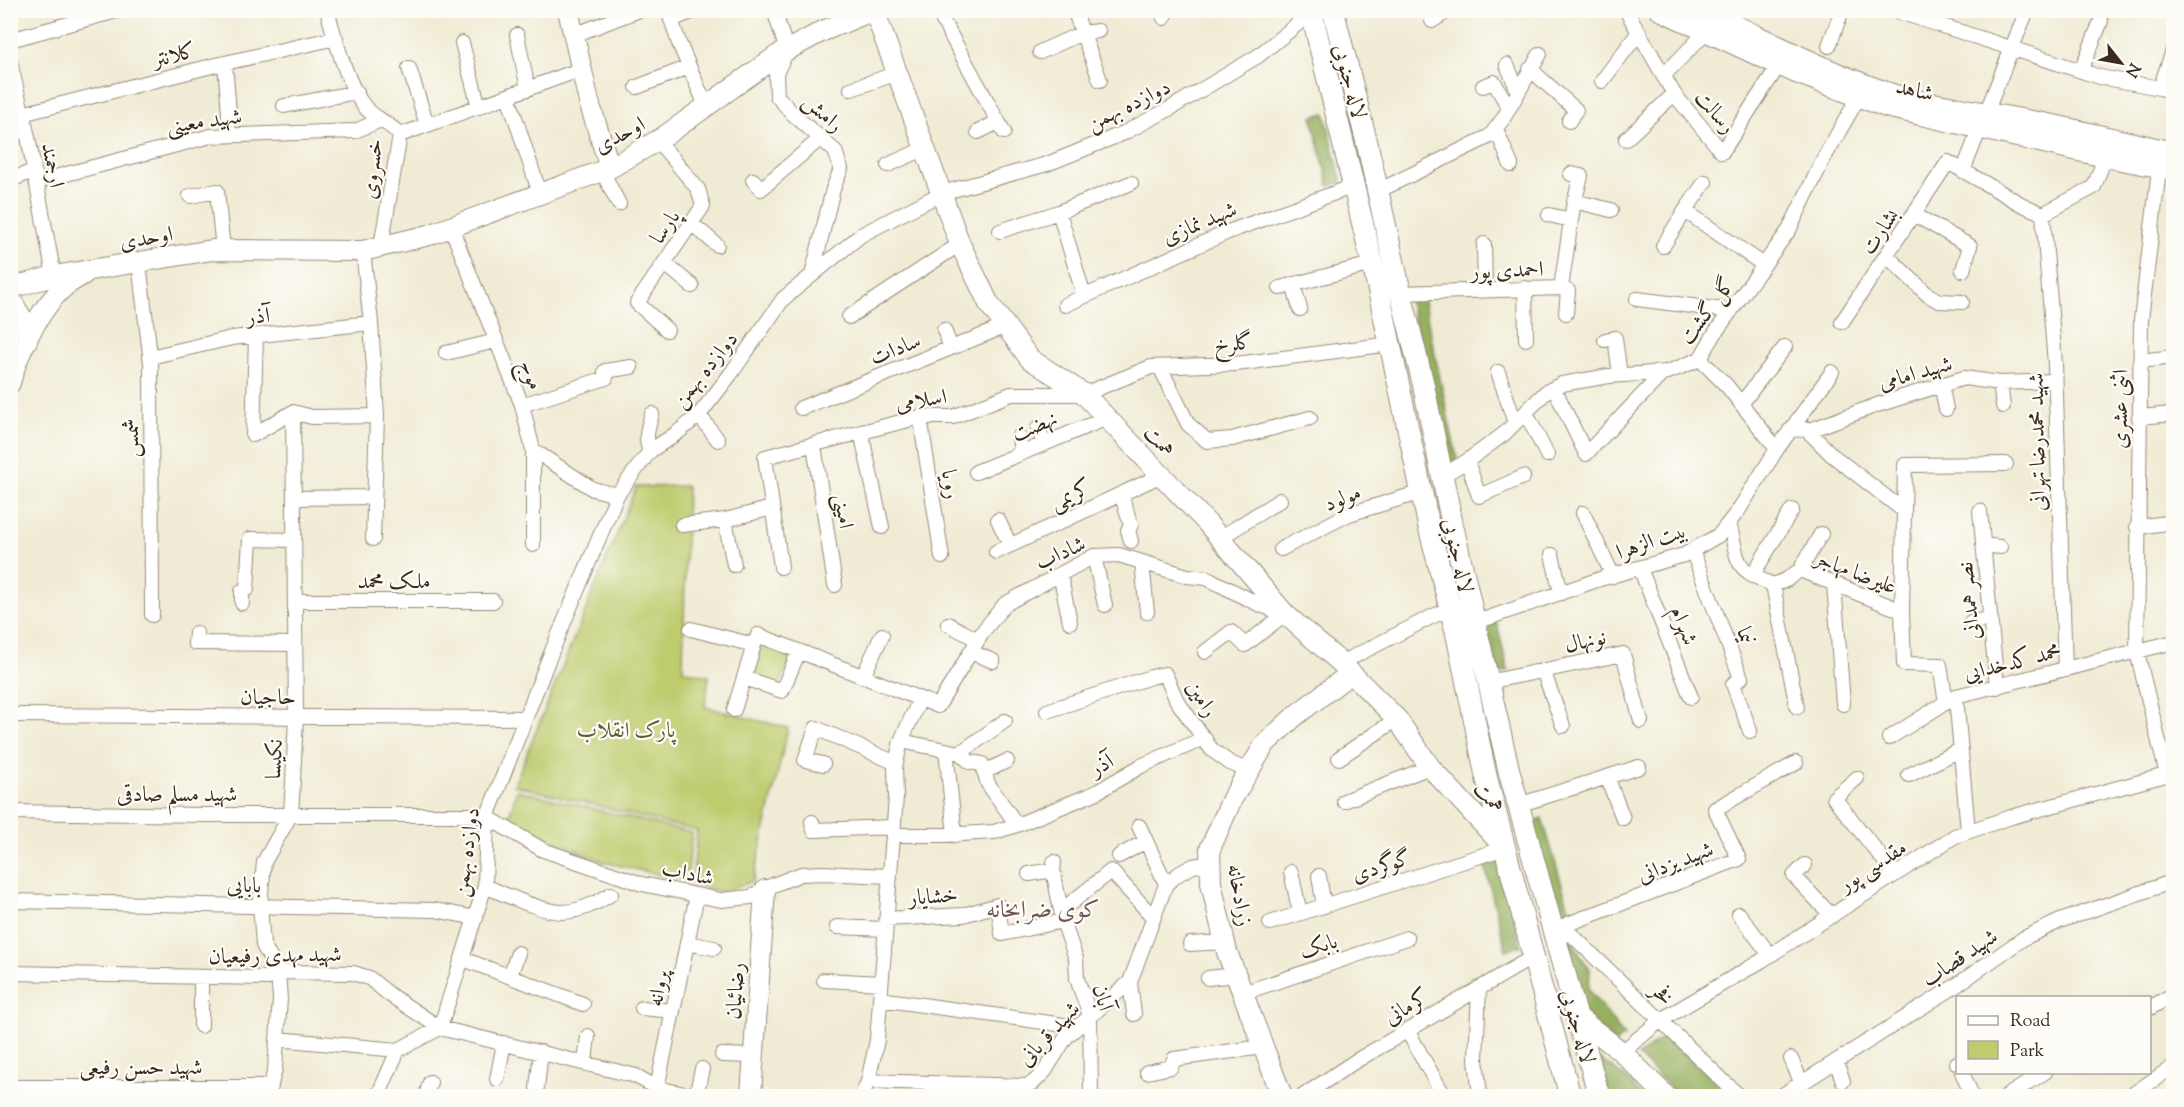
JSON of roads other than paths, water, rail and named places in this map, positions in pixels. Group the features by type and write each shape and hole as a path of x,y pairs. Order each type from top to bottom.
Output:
{"main road":[{"path":"568,10 606,170"},
{"path":"823,31 839,10"},
{"name":"اوحدی","path":"10,288 54,276 212,250 372,249 429,235 606,170 658,141 786,51 823,31 874,10"},
{"name":"همت","path":"874,10 960,244 990,304 1030,359 1084,394 1220,538 1285,614 1346,668 1397,719 1430,767 1504,848"},
{"name":"لاله جنوبی","path":"1333,10 1424,387 1474,623 1518,805 1599,1096"},
{"name":"شاهد","path":"1660,10 1779,65 1858,98 1886,107 2102,135 2167,160"},
{"name":"شاهد","path":"1702,10 1806,59 1883,91 2105,157 2167,160"},
{"name":"لاله جنوبی","path":"1311,12 1391,344 1486,776 1570,1096"},
{"path":"10,383 16,363 48,306 64,287 87,272"},
{"path":"13,305 26,326 27,341"},
{"path":"1399,381 1413,399 1421,397 1424,387"},
{"path":"1415,457 1421,447 1427,447 1435,455 1442,473"},
{"name":"زرادخانه","path":"1282,1096 1225,942 1210,883 1210,849 1232,799 1265,744 1346,668"},
{"name":"رضائیان","path":"751,1096 765,890"},
{"path":"1576,1016 1622,1052 1666,1096"},
{"path":"1586,1051 1598,1052 1615,1061 1650,1096"}],"street":[{"path":"10,40 85,15 120,10"},
{"name":"خسروی","path":"327,10 349,77 364,107 391,125 400,135 372,249"},
{"path":"574,35 639,10"},
{"path":"696,10 669,16 706,106"},
{"path":"774,10 786,51"},
{"path":"936,10 1001,127 978,132"},
{"path":"1074,10 1082,33 1095,53 1100,81"},
{"path":"1432,21 1449,10"},
{"name":"رسالت","path":"1626,10 1674,94 1722,152 1779,65"},
{"path":"1829,46 1842,10"},
{"path":"2027,10 1964,171 2043,214 2094,187 2105,157"},
{"name":"دوازده بهمن","path":"440,1028 485,886 487,817 525,718 617,495 650,451 677,433 699,414 730,375 783,299 861,235 942,193 1047,164 1124,133 1258,56 1311,12"},
{"path":"1902,12 2100,77 2167,90 2174,48"},
{"path":"2081,71 2101,21"},
{"path":"1040,52 1082,33 1098,31"},
{"path":"1602,81 1639,32"},
{"path":"1663,76 1707,32"},
{"path":"517,35 528,89"},
{"name":"کلانتر","path":"22,114 225,63 336,38"},
{"path":"462,43 479,107"},
{"name":"رامش","path":"786,51 776,73 777,96 794,115 835,151 841,169 832,189 812,275"},
{"path":"1378,191 1490,136 1540,54"},
{"name":"ارجمند","path":"10,62 14,98 26,128 54,276"},
{"path":"225,63 229,113 228,135"},
{"path":"1508,65 1518,91"},
{"path":"637,87 689,67"},
{"path":"409,68 427,125"},
{"path":"400,135 582,69"},
{"path":"1530,69 1576,110 1569,121"},
{"path":"852,89 898,73"},
{"path":"1483,86 1494,82 1509,108"},
{"path":"284,106 357,92"},
{"path":"1626,139 1674,94"},
{"path":"508,96 540,194"},
{"name":"گل گشت","path":"1442,473 1467,461 1515,423 1546,392 1562,384 1620,375 1664,372 1700,359 1717,330 1789,231 1824,158 1858,98"},
{"name":"شهید معینی","path":"10,180 211,136 355,131 381,120"},
{"path":"10,131 26,128"},
{"path":"1496,129 1511,165"},
{"path":"753,180 761,189 820,138"},
{"name":"پارسا","path":"658,141 698,189 703,206 637,303 668,330"},
{"path":"888,165 926,148"},
{"name":"اثنی عشری","path":"2167,160 2141,320 2137,652 2170,774"},
{"name":"بشارت","path":"1842,322 1948,162 1964,171"},
{"path":"606,170 619,204"},
{"name":"احمدی پور","path":"1401,293 1561,288 1574,201 1581,176 1570,174"},
{"path":"1663,246 1705,182"},
{"path":"1000,231 1059,212 1131,183"},
{"name":"شهید نمازی","path":"1065,305 1228,232 1354,186"},
{"path":"190,196 217,191 223,250"},
{"path":"1574,201 1611,210"},
{"path":"1685,211 1764,265"},
{"path":"1059,212 1084,296"},
{"name":"شهید محمدرضا تهرانی","path":"2043,214 2055,381 2065,670"},
{"path":"1550,215 1571,220"},
{"path":"1915,215 1970,246 1963,270"},
{"path":"691,223 717,245"},
{"name":"موج","path":"451,227 522,405 533,450 533,545"},
{"path":"849,317 960,244"},
{"path":"1484,244 1485,290"},
{"path":"372,249 371,323 377,416 373,539"},
{"path":"1887,256 1928,295 1939,301 1962,302"},
{"name":"شمس","path":"139,262 150,357 152,615"},
{"path":"664,263 692,286"},
{"path":"1300,309 1286,286 1372,264"},
{"path":"1525,288 1526,339"},
{"path":"1561,288 1568,291 1566,313"},
{"path":"1637,298 1731,311"},
{"name":"آذر","path":"150,357 232,338 371,323"},
{"name":"سادات","path":"801,408 1006,326"},
{"path":"944,330 951,348"},
{"path":"256,336 252,435 292,412 312,417 377,416"},
{"path":"1605,340 1615,338 1620,375"},
{"path":"446,353 496,341"},
{"name":"گلرخ","path":"1084,394 1151,367 1236,364 1391,344"},
{"path":"1741,404 1785,347"},
{"path":"2140,361 2174,357"},
{"path":"1700,359 1741,404 1777,449"},
{"path":"522,405 606,378 605,371 631,367"},
{"path":"1160,367 1188,424 1208,441 1232,439 1310,418"},
{"path":"1498,372 1515,423"},
{"path":"1554,388 1586,454 1664,372"},
{"name":"بیت الزهرا","path":"1474,623 1613,576 1684,555 1719,535 1832,372"},
{"name":"شهید امامی","path":"1790,430 1807,430 1964,378 2000,382 2055,381"},
{"path":"2000,382 2003,406"},
{"path":"1941,384 1946,409"},
{"name":"اسلامی","path":"772,508 765,457 920,417 953,417 1011,394 1084,394"},
{"name":"نکیسا","path":"270,1092 275,1069 280,999 278,972 263,945 260,905 264,862 291,814 296,717 292,412"},
{"path":"1526,413 1547,455"},
{"path":"650,451 646,444 646,434 652,414"},
{"path":"699,414 718,440"},
{"path":"2139,417 2174,414"},
{"name":"رویا","path":"920,417 942,557"},
{"name":"نهضت","path":"976,472 1107,418"},
{"path":"1038,428 1044,444"},
{"path":"1807,430 1832,455 1904,511"},
{"path":"861,432 882,527"},
{"path":"1019,437 1021,453"},
{"name":"امینی","path":"814,444 836,585"},
{"path":"533,450 593,489 617,495"},
{"path":"1467,461 1479,496 1523,477"},
{"path":"1889,738 1951,700 1940,665 1904,664 1902,611 1905,465 2006,464"},
{"name":"کریمی","path":"996,552 1161,475"},
{"name":"مولود","path":"1281,549 1349,514 1422,492"},
{"path":"1121,494 1131,525 1128,530 1131,541"},
{"path":"294,498 374,497"},
{"path":"1220,538 1280,500"},
{"path":"682,525 725,520 772,508 780,567"},
{"path":"1752,576 1792,510"},
{"name":"نصر همدانی","path":"1980,511 1997,687"},
{"path":"1583,513 1613,576"},
{"path":"725,520 734,565"},
{"path":"998,520 1010,545"},
{"path":"2137,527 2174,522"},
{"path":"1729,523 1738,564 1752,576 1773,585 1797,707"},
{"path":"1800,570 1821,534"},
{"path":"242,603 242,591 247,589 250,539 294,540"},
{"path":"1983,545 2000,547"},
{"name":"نیما","path":"1692,550 1741,678 1733,684 1750,731"},
{"name":"شاداب","path":"920,699 938,706 974,646 1005,604 1094,556 1119,555 1187,576 1207,578 1256,603 1285,614"},
{"path":"1552,555 1561,593"},
{"path":"1094,556 1105,605"},
{"path":"1142,562 1147,612"},
{"name":"شهرام","path":"1640,568 1691,697"},
{"name":"علیرضا مهاجر","path":"1773,585 1786,580 1800,570 1902,611"},
{"path":"1060,573 1070,622"},
{"path":"1834,584 1843,704"},
{"name":"ملک محمد","path":"295,601 493,601"},
{"path":"1346,668 1431,617 1450,609"},
{"path":"1205,652 1231,632 1245,645 1285,614"},
{"path":"1971,622 1991,619"},
{"path":"948,624 993,661"},
{"path":"691,629 753,645"},
{"path":"196,633 195,643 296,644"},
{"path":"734,710 758,635 920,699 901,741 896,763 877,1040 868,1081 862,1096"},
{"path":"863,677 882,635"},
{"name":"محمد کدخدایی","path":"1968,831 1960,750 1951,700 2174,642"},
{"path":"744,678 782,691 799,651"},
{"name":"نونهال","path":"1488,682 1623,654 1641,721"},
{"path":"1543,670 1563,726"},
{"name":"رامین","path":"1047,711 1151,677 1165,675 1177,701 1212,750 1230,763 1249,771"},
{"name":"حاجیان","path":"10,715 525,718"},
{"path":"1339,758 1397,719"},
{"path":"953,752 1005,721"},
{"path":"823,764 805,760 816,728 896,763"},
{"name":"آذر","path":"812,822 814,830 893,831 955,835 994,832 1095,793 1141,766 1204,738"},
{"path":"901,741 953,752 970,762 982,764 988,784 1017,825"},
{"path":"1909,775 1960,750"},
{"path":"953,752 955,835"},
{"path":"984,771 1007,761"},
{"name":"شهید یزدانی","path":"1552,930 1739,859 1715,809 1797,763"},
{"path":"1344,801 1430,767"},
{"path":"1518,805 1640,767"},
{"name":"مقدسی پور","path":"1622,1052 1661,1020 1770,956 1955,836 2011,817 2170,774"},
{"path":"1607,777 1623,818"},
{"path":"1857,778 1834,798 1896,874"},
{"name":"شهید مسلم صادقی","path":"10,812 470,815 487,817"},
{"name":"شاداب","path":"487,817 543,850 642,884 721,900 751,897 801,874 889,876"},
{"path":"1139,826 1167,885 1187,870 1211,863"},
{"path":"1119,856 1146,841"},
{"name":"گوگردی","path":"1270,923 1504,848"},
{"path":"1805,865 1794,876 1832,916"},
{"name":"آبان","path":"1029,873 1053,866 1062,916 1076,959 1077,979 1090,1016 1091,1096"},
{"path":"1062,916 1110,871 1153,917"},
{"path":"1291,872 1300,913"},
{"path":"1319,876 1324,906"},
{"name":"شهید قصاب","path":"1781,1096 1836,1061 1956,992 2024,938 2061,921 2174,881"},
{"name":"شهید قربانی","path":"868,1081 1025,1086 1033,1083 1045,1071 1066,1037 1130,982 1167,885"},
{"path":"485,886 526,904 562,912 596,904 611,894"},
{"name":"پروانه","path":"657,1088 697,896"},
{"name":"بابایی","path":"10,901 435,910 476,918"},
{"name":"خشایار","path":"885,924 963,915 998,904 1002,934 1062,916"},
{"path":"1739,914 1770,956"},
{"path":"837,927 885,924"},
{"name":"فخر","path":"1552,930 1572,935 1739,1096"},
{"name":"بابک","path":"1208,978 1239,984 1407,938"},
{"path":"1191,944 1225,942"},
{"path":"687,943 714,948"},
{"path":"510,976 518,953"},
{"name":"کرمانی","path":"1303,1096 1354,1062 1533,957"},
{"path":"463,960 583,1004"},
{"name":"شهید مهدی رفیعیان","path":"10,973 269,978 278,972 353,973 369,978 390,995 440,1028 585,1062 636,1076 657,1088 695,1096"},
{"path":"201,976 201,1026"},
{"path":"824,980 881,983"},
{"path":"1130,982 1134,1014"},
{"path":"1479,988 1476,1059 1480,1096"},
{"path":"2151,1007 2174,994"},
{"path":"880,999 1078,1027"},
{"path":"642,1008 673,1011"},
{"path":"277,1039 398,1050 440,1028"},
{"path":"1407,1030 1444,1096"},
{"path":"585,1062 588,1036"},
{"path":"497,1079 504,1043"},
{"path":"1147,1072 1171,1067 1174,1059 1263,1047"},
{"path":"378,1096 398,1050"},
{"path":"537,1087 541,1052"},
{"path":"722,1055 754,1056"},
{"path":"1791,1059 1802,1084"},
{"path":"1836,1061 1843,1081"},
{"path":"2130,1096 2174,1066"},
{"path":"695,1096 702,1069"},
{"path":"1963,1074 1972,1096"},
{"path":"2007,1096 2042,1074"},
{"path":"426,1096 430,1082"},
{"name":"شهید حسن رفیعی","path":"10,1087 270,1092"}],"district":[{"name":"کوی ضرابخانه","path":"1043,909"}],"park label":[{"name":"پارک انقلاب","path":"626,729"}]}
